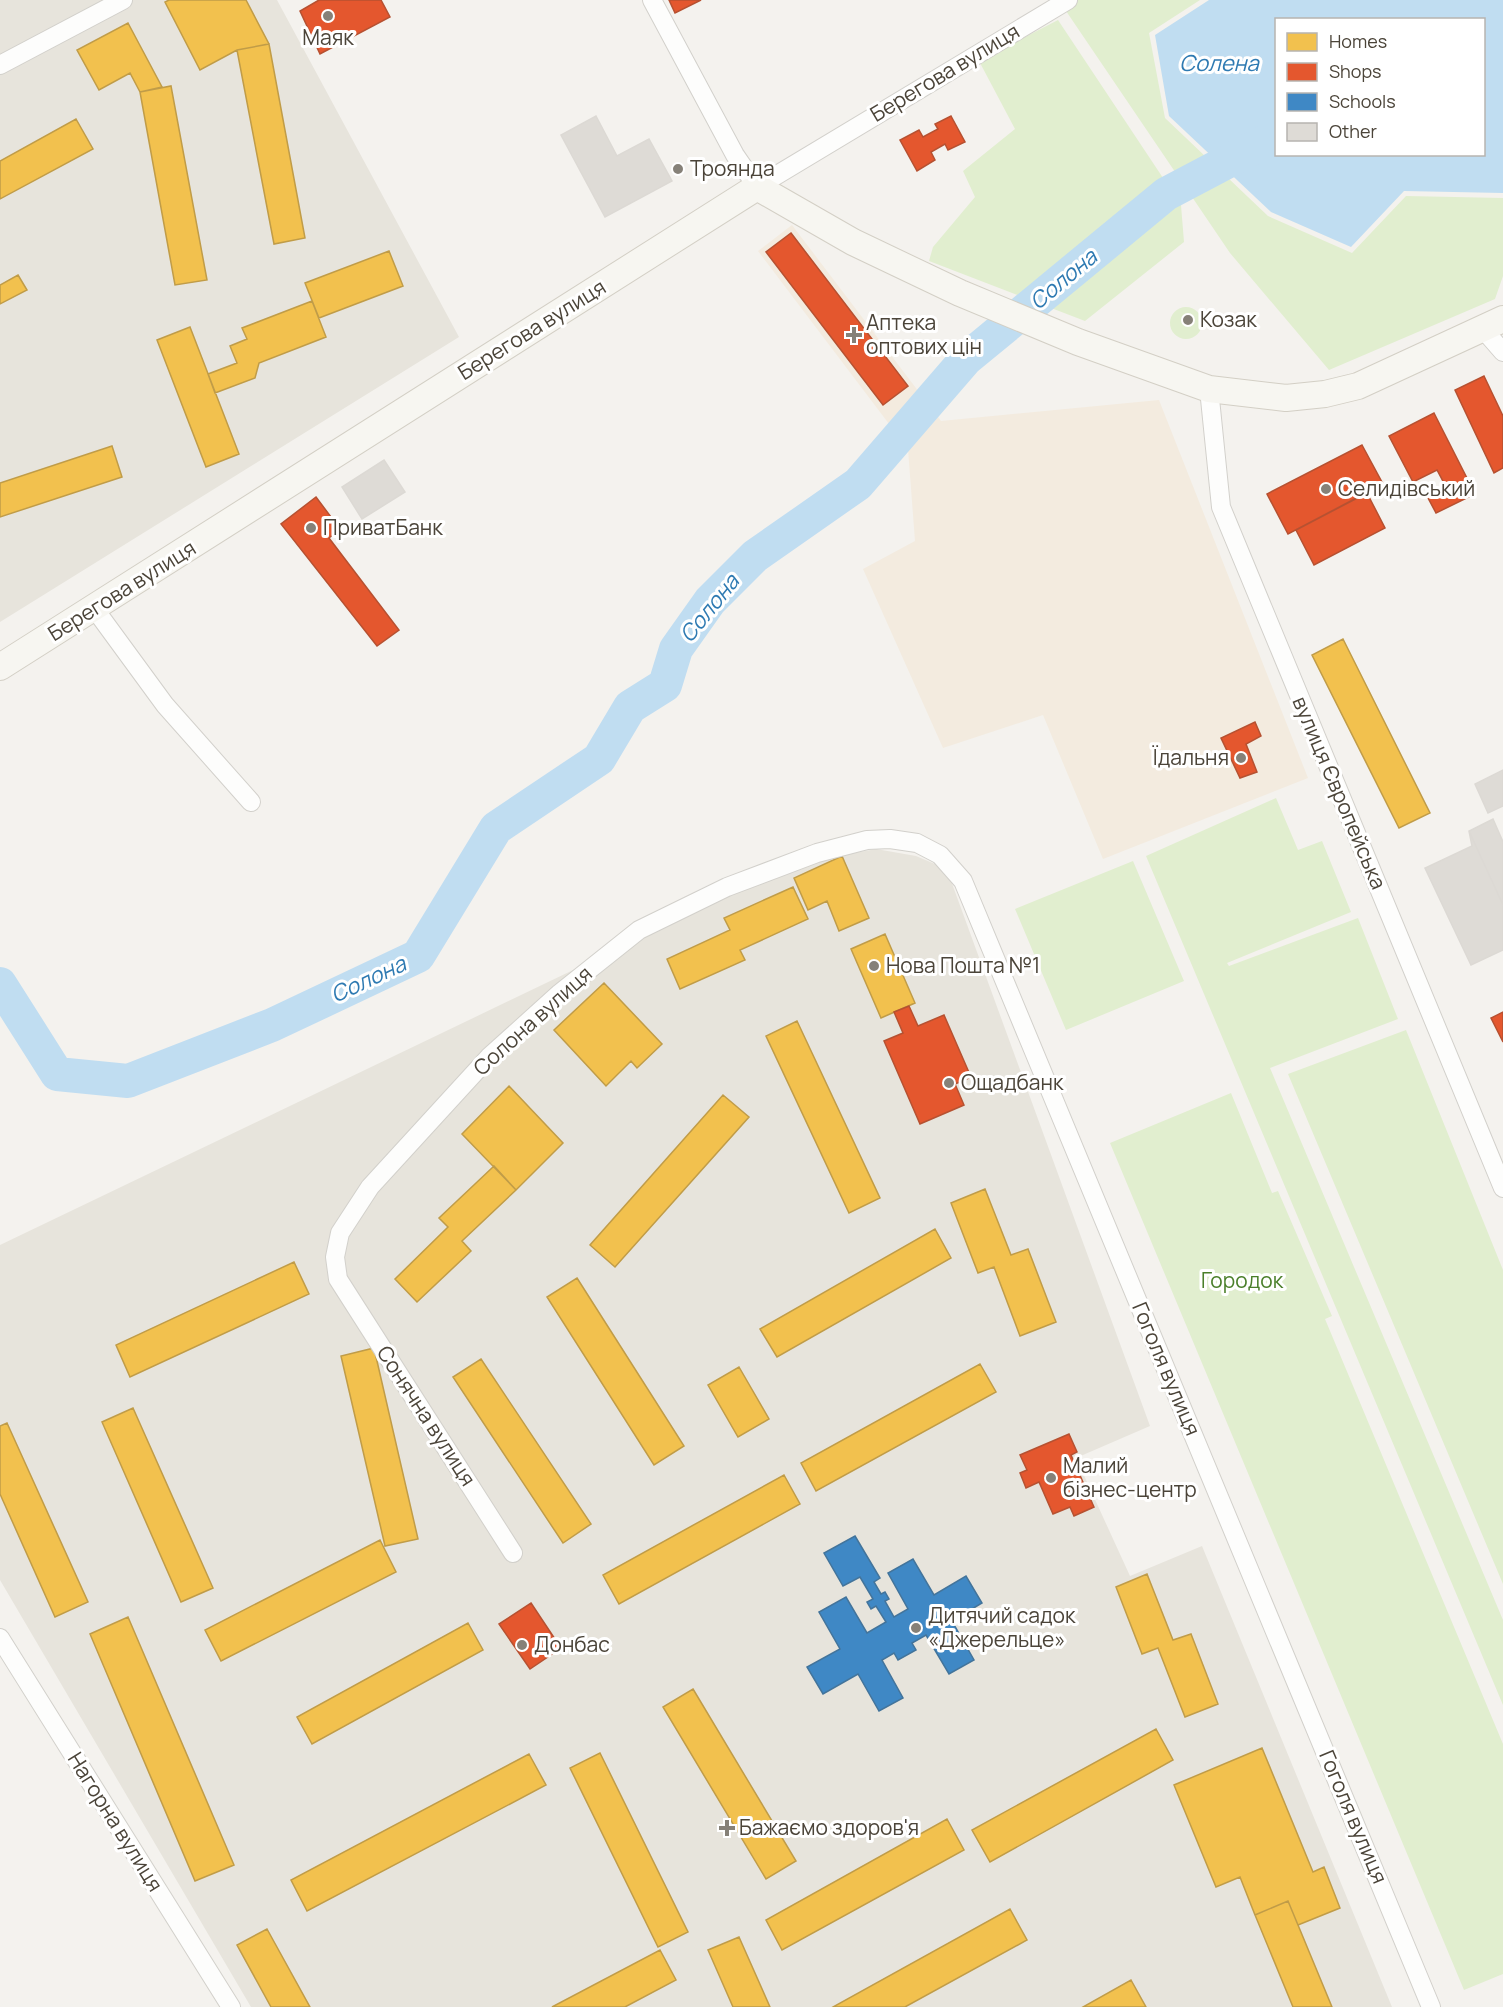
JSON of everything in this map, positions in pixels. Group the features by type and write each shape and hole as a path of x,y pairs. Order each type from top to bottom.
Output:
{"main road":[{"path":"757,187 853,242 960,293 1078,342 1209,389 1286,398 1325,394 1358,386 1493,324"},
{"name":"Берегова вулиця","path":"0,667 757,187"}],"street":[{"path":"0,65 123,0"},
{"path":"652,0 735,156 757,187"},
{"name":"Берегова вулиця","path":"757,187 1068,0"},
{"path":"1493,324 1503,351"},
{"name":"вулиця Європейська","path":"1209,389 1221,507 1503,1188"},
{"path":"94,608 165,705 251,802"},
{"name":"Гоголя вулиця","path":"817,853 867,840 890,839 917,843 940,855 963,881 1431,2007"},
{"name":"Солона вулиця","path":"338,1279 335,1257 340,1233 370,1187 489,1057 560,993 639,930 727,887 817,853"},
{"name":"Сонячна вулиця","path":"338,1279 513,1553"},
{"name":"Нагорна вулиця","path":"0,1638 231,2007"}],"shaded area":[{"path":"0,0 277,0 459,337 0,622"},
{"path":"792,225 941,421 1159,400 1308,778 1103,859 1043,715 943,748 863,569 915,541 908,449 758,251"},
{"path":"876,849 916,856 935,864 950,878 1150,1426 1076,1458 1130,1576 1202,1546 1392,2007 251,2007 0,1580 0,1245 740,890 823,859"}],"green space":[{"path":"1078,0 1200,0 1149,33 1165,118 1268,216 1352,253 1406,196 1503,198 1503,276 1495,299 1329,370 1230,253 1064,8"},
{"path":"1058,20 1181,205 1184,242 1085,321 929,261 933,247 975,197 963,171 1015,129 979,61"},
{"path":"1186,307 1197,312 1202,323 1197,334 1186,339 1175,334 1170,323 1175,312"},
{"path":"1276,798 1298,850 1322,841 1351,912 1227,963 1229,966 1358,918 1398,1019 1270,1068 1503,1620 1503,1705 1146,856"},
{"path":"1133,861 1184,981 1066,1030 1015,909"},
{"path":"1406,1030 1503,1270 1503,1584 1288,1074"},
{"name":"Городок","path":"1231,1093 1272,1193 1278,1191 1332,1316 1325,1319 1503,1744 1503,1974 1464,1990 1110,1143"}],"water":[{"name":"Солена","path":"1209,0 1503,0 1503,193 1404,191 1351,247 1271,212 1169,116 1155,35"}],"building: Homes":[{"path":"169,0 246,0 269,44 237,50 200,70 165,2"},
{"path":"128,23 162,87 140,92 130,73 99,90 77,50"},
{"path":"269,44 305,238 274,244 237,50"},
{"path":"171,86 207,280 175,285 140,92"},
{"path":"76,119 93,149 0,199 0,161"},
{"path":"389,251 403,286 319,318 305,283"},
{"path":"18,275 27,290 0,304 0,285"},
{"path":"312,301 326,337 259,363 255,378 215,393 208,374 237,363 230,346 247,339 242,328"},
{"path":"190,327 239,454 206,467 157,340"},
{"path":"112,446 122,477 0,517 0,483"},
{"path":"1343,639 1430,813 1399,828 1312,655"},
{"path":"842,856 869,918 839,931 827,901 808,910 794,878"},
{"path":"793,887 808,919 740,950 745,960 680,989 667,959 730,930 724,918"},
{"path":"885,934 915,1003 881,1018 851,949"},
{"path":"604,983 662,1044 637,1068 631,1061 606,1086 554,1030"},
{"path":"797,1021 880,1198 849,1213 766,1036"},
{"path":"509,1086 563,1143 516,1190 462,1134"},
{"path":"723,1095 749,1117 615,1267 590,1245"},
{"path":"494,1166 516,1190 462,1241 471,1251 417,1302 395,1279 448,1227 439,1218"},
{"path":"985,1189 1011,1255 1028,1249 1056,1322 1020,1336 994,1267 978,1273 951,1203"},
{"path":"935,1229 951,1258 777,1357 760,1329"},
{"path":"294,1262 309,1294 130,1377 116,1345"},
{"path":"577,1278 684,1446 654,1465 547,1297"},
{"path":"374,1348 418,1539 385,1546 341,1356"},
{"path":"481,1359 591,1524 563,1543 453,1377"},
{"path":"980,1364 996,1392 816,1491 801,1463"},
{"path":"739,1367 769,1419 738,1437 708,1385"},
{"path":"133,1408 213,1588 181,1602 102,1422"},
{"path":"7,1423 88,1602 55,1617 0,1494 0,1426"},
{"path":"784,1475 800,1504 619,1604 603,1575"},
{"path":"380,1540 396,1572 221,1661 205,1630"},
{"path":"1147,1574 1173,1640 1191,1634 1218,1704 1185,1717 1158,1648 1142,1654 1116,1587"},
{"path":"128,1617 234,1865 195,1881 90,1634"},
{"path":"468,1623 483,1650 312,1744 297,1717"},
{"path":"693,1689 796,1861 766,1879 663,1707"},
{"path":"1156,1729 1173,1760 990,1862 972,1830"},
{"path":"1262,1748 1313,1872 1324,1867 1340,1908 1298,1925 1288,1901 1255,1915 1240,1877 1216,1887 1174,1785"},
{"path":"600,1753 688,1932 658,1947 570,1768"},
{"path":"529,1754 546,1785 307,1911 291,1880"},
{"path":"947,1819 964,1850 782,1950 766,1920"},
{"path":"1288,1901 1332,2007 1293,2007 1255,1915"},
{"path":"1010,1909 1027,1940 905,2007 833,2007"},
{"path":"267,1929 310,2007 271,2007 237,1945"},
{"path":"739,1937 770,2007 733,2007 708,1950"},
{"path":"660,1950 676,1980 625,2007 552,2007"},
{"path":"1131,1980 1146,2007 1083,2007"}],"building: Shops":[{"path":"319,0 381,0 390,17 320,54 300,11"},
{"path":"669,0 701,0 675,13"},
{"path":"951,116 965,142 948,150 945,144 931,152 935,160 917,171 900,140 919,130 923,137 938,129 935,124"},
{"path":"791,233 908,386 883,405 766,252"},
{"path":"1484,376 1503,416 1503,468 1494,473 1455,390"},
{"path":"1434,413 1475,494 1436,513 1427,496 1446,487 1437,470 1413,482 1389,436"},
{"name":"Селидівський","path":"1362,445 1383,484 1288,534 1267,494"},
{"path":"1367,493 1385,528 1314,565 1296,530"},
{"path":"316,497 340,529 329,538 399,630 377,646 281,524"},
{"name":"Їдальня","path":"1255,722 1261,736 1246,744 1257,772 1240,778 1221,738"},
{"path":"909,1006 918,1026 944,1015 971,1077 955,1084 964,1105 920,1124 884,1041 903,1033 894,1012"},
{"path":"1503,1012 1503,1042 1491,1018"},
{"name":"Малий бізнес-центр","path":"1069,1434 1077,1452 1071,1455 1094,1507 1074,1516 1070,1507 1053,1514 1039,1482 1026,1488 1020,1473 1027,1470 1020,1455"},
{"path":"531,1603 561,1648 530,1669 499,1624"}],"building: Schools":[{"name":"Дитячий садок «Джерельце»","path":"855,1536 880,1578 874,1582 881,1594 885,1592 889,1599 885,1601 894,1617 908,1609 888,1573 913,1559 934,1595 966,1576 982,1603 952,1621 974,1660 949,1674 926,1635 912,1643 916,1650 898,1660 894,1653 882,1660 903,1698 879,1711 858,1674 823,1694 807,1667 840,1649 819,1612 846,1597 867,1633 886,1622 876,1606 871,1609 867,1602 873,1599 860,1577 843,1586 824,1553"}],"building: Other":[{"path":"596,116 617,156 649,139 672,181 605,217 561,135"},
{"path":"384,460 405,492 362,519 342,487"},
{"path":"1503,770 1503,806 1488,813 1475,784"},
{"path":"1493,819 1503,842 1503,905 1469,831"},
{"path":"1469,831 1503,905 1503,950 1471,965 1425,868 1472,846"}],"waterway":[{"name":"Солона","path":"0,984 57,1074 128,1081 272,1025 418,956 496,828 599,759 630,707 665,685 676,649 710,601 755,556 858,484 966,359 1166,194 1275,137"}],"place":[{"name":"Маяк","path":"328,16"},
{"name":"Троянда","path":"678,169"},
{"name":"Козак","path":"1188,320"},
{"name":"Аптека оптових цін","path":"854,335"},
{"name":"Селидівський","path":"1326,489"},
{"name":"ПриватБанк","path":"311,528"},
{"name":"Їдальня","path":"1241,758"},
{"name":"Нова Пошта №1","path":"874,966"},
{"name":"Ощадбанк","path":"949,1083"},
{"name":"Малий бізнес-центр","path":"1051,1478"},
{"name":"Дитячий садок «Джерельце»","path":"916,1628"},
{"name":"Донбас","path":"522,1645"},
{"name":"Бажаємо здоров'я","path":"727,1828"}]}
